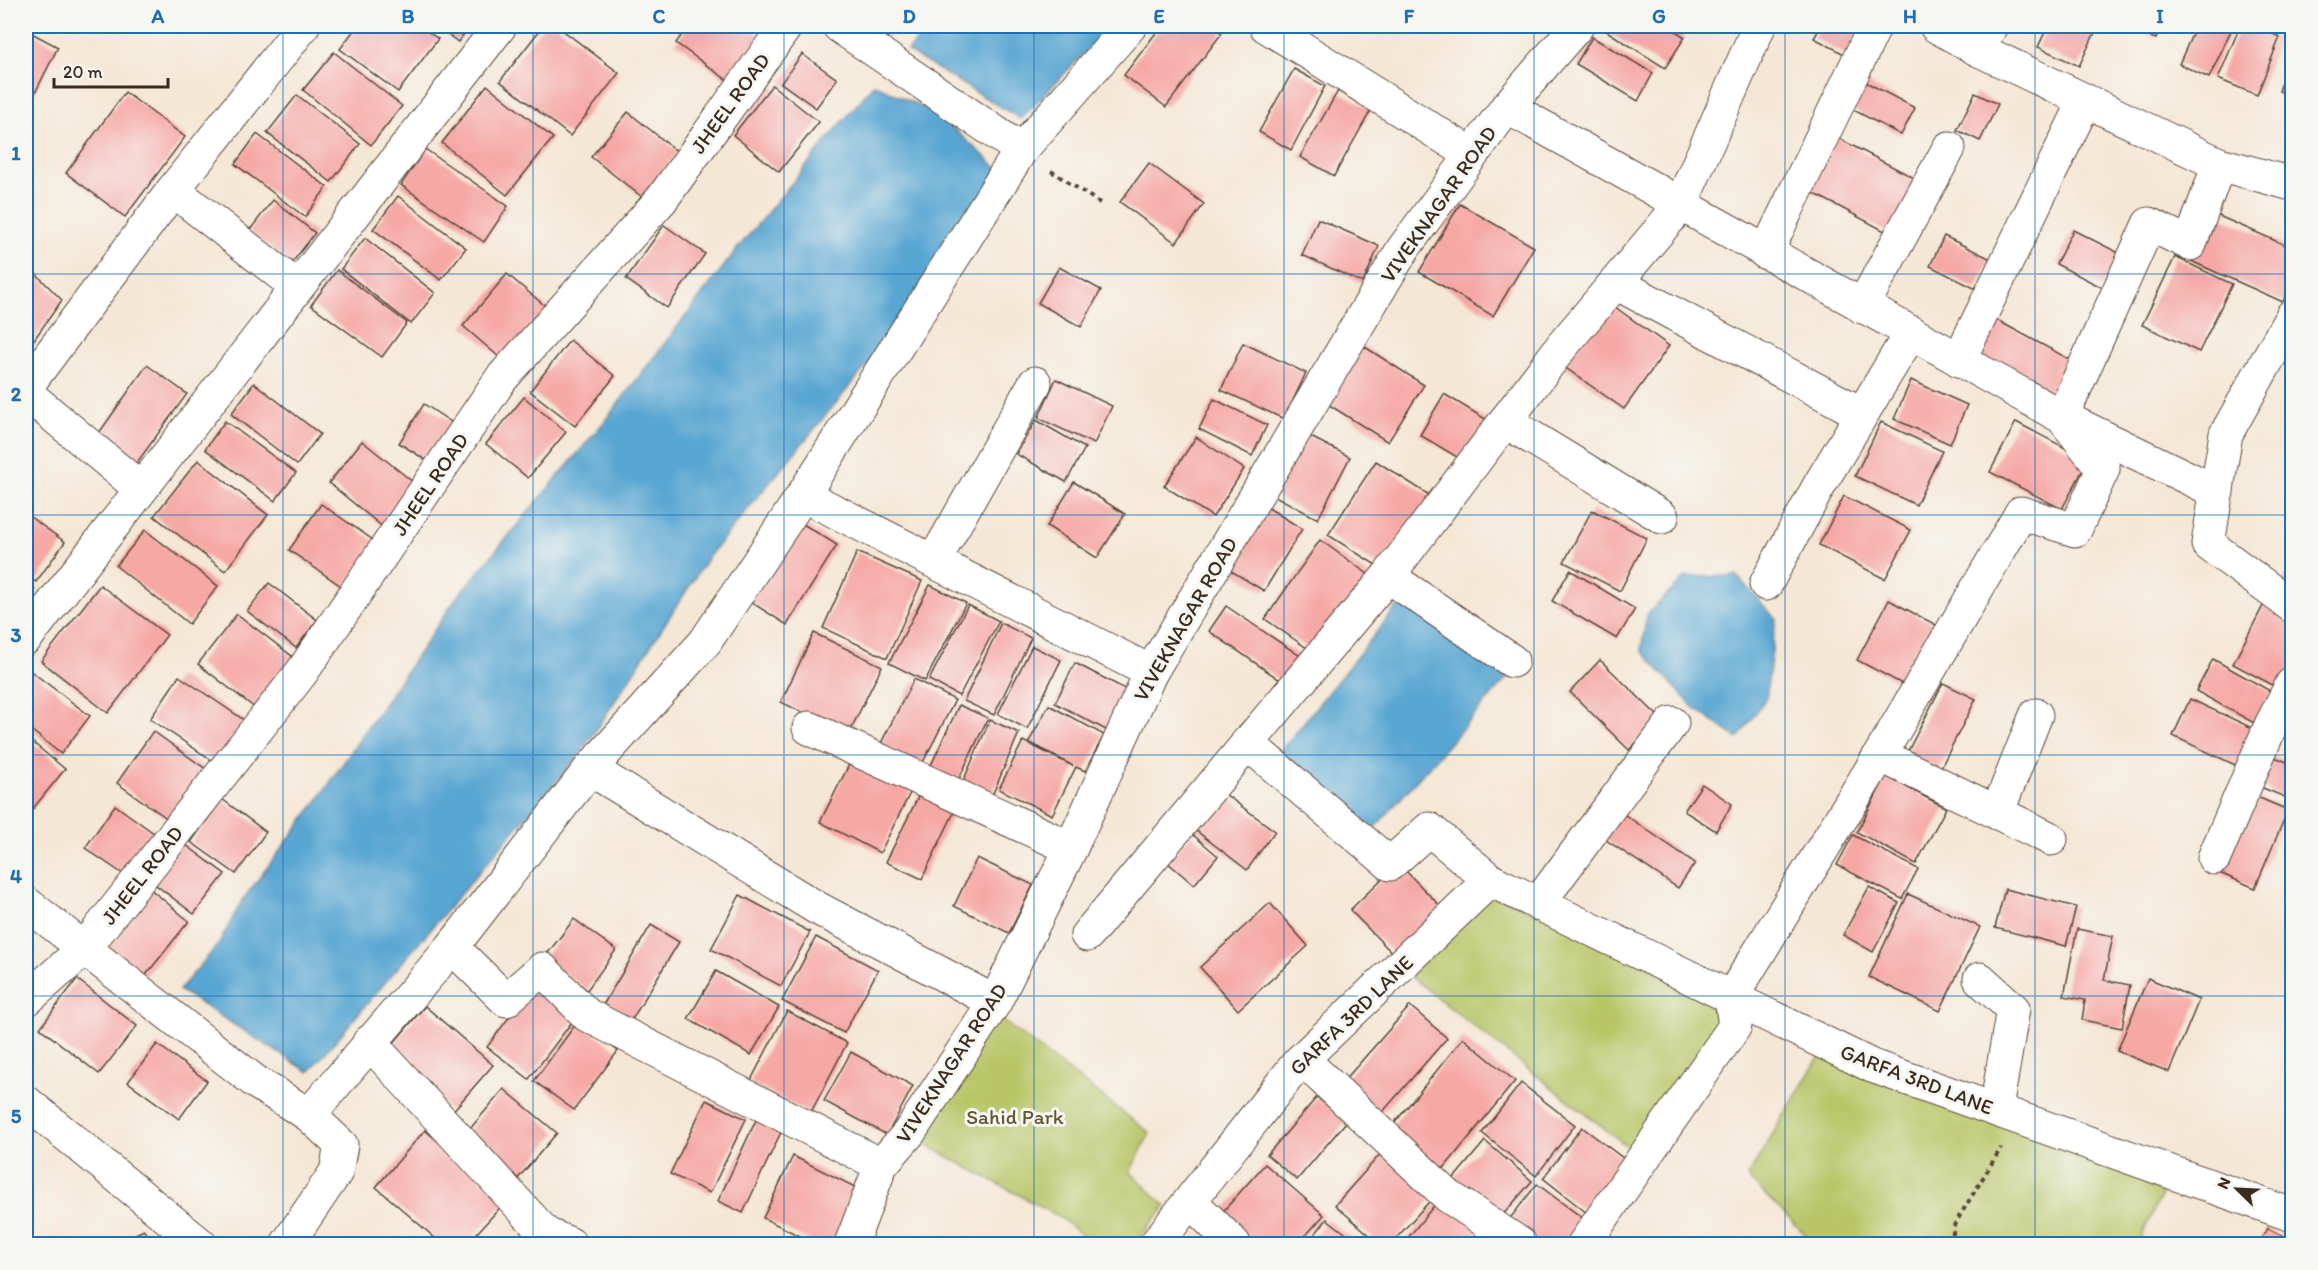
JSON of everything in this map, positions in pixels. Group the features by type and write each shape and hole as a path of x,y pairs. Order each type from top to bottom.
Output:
{"street":[{"path":"26,387 172,190 303,26"},
{"path":"26,638 500,26"},
{"name":"JHEEL ROAD","path":"26,1000 83,950 302,672 501,379 662,199 786,26"},
{"path":"839,26 1021,150"},
{"path":"309,1115 452,946 590,768 705,642 803,495 1021,150 1130,26"},
{"path":"1266,26 1471,154"},
{"name":"VIVEKNAGAR ROAD","path":"851,1245 881,1165 909,1133 995,1002 1071,848 1150,672 1403,249 1507,107 1577,26"},
{"path":"1087,935 1388,576 1505,421 1680,206 1760,26"},
{"path":"1766,253 1875,26"},
{"path":"1935,26 1984,37 2085,100 2219,164 2292,184"},
{"path":"1959,360 2085,100"},
{"path":"1507,107 1680,206 2062,417 2217,492"},
{"path":"1862,307 1950,148"},
{"path":"2062,417 2149,224 2190,244 2219,164"},
{"path":"172,190 297,287"},
{"path":"1616,283 1862,414"},
{"path":"2292,316 2226,434 2208,544 2292,606"},
{"path":"1766,584 1820,484 1910,334"},
{"path":"934,561 1035,383"},
{"path":"26,393 141,489"},
{"path":"1584,1245 1735,1026 1731,998 1880,755 2021,513 2074,530 2103,470 2062,417"},
{"path":"1505,421 1662,517"},
{"path":"803,495 1150,672"},
{"path":"1388,576 1512,661"},
{"path":"2214,858 2271,726 2292,684"},
{"path":"1997,813 2036,715"},
{"path":"1538,904 1672,723"},
{"path":"809,728 1071,848"},
{"name":"GARFA 3RD LANE","path":"1247,743 1390,864 1429,829 1490,880 1872,1066 2292,1215"},
{"path":"1880,755 2051,839"},
{"path":"590,768 817,908 995,1002"},
{"name":"GARFA 3RD LANE","path":"1156,1245 1303,1060 1490,880"},
{"path":"26,903 83,950 256,1083 309,1115 341,1145 336,1172 287,1245"},
{"path":"452,946 506,1000 542,969 587,1015 881,1165"},
{"path":"1980,979 2013,1009 2008,1113"},
{"path":"369,1042 552,1241"},
{"path":"1303,1060 1448,1196 1520,1245"},
{"path":"26,1102 200,1245"},
{"path":"1191,1202 1234,1245"}],"path":[{"path":"1021,150 1103,205"},
{"path":"1953,1245 1953,1227 2008,1113"}],"green space":[{"path":"1489,891 1717,999 1726,1027 1642,1158 1406,973"},
{"name":"Sahid Park","path":"996,1016 1150,1133 1130,1172 1166,1206 1133,1244 1093,1244 1058,1216 919,1141"},
{"path":"1819,1057 2168,1179 2138,1244 1815,1244 1747,1177"}],"water":[{"path":"930,26 1110,26 1021,119 907,51"},
{"path":"874,84 938,115 1000,170 934,285 709,556 583,750 309,1072 179,990 218,945 242,901 318,800 457,597 604,422 738,248"},
{"path":"1737,576 1776,619 1766,698 1738,739 1692,706 1641,650 1647,614 1686,577"},
{"path":"1400,603 1509,676 1372,831 1280,752"}],"building":[{"path":"357,26 420,26 438,39 398,92 340,49"},
{"path":"436,26 470,26 458,42"},
{"path":"543,26 557,26 619,73 570,136 500,81"},
{"path":"688,26 747,26 766,40 734,85 676,43"},
{"path":"864,26 896,26 884,41"},
{"path":"1161,26 1211,26 1222,33 1166,107 1124,75"},
{"path":"1608,26 1668,26 1685,37 1665,68 1605,30"},
{"path":"1821,26 1861,26 1846,55 1814,38"},
{"path":"2048,26 2098,26 2079,66 2038,47"},
{"path":"2124,26 2162,26 2156,39"},
{"path":"2196,26 2233,26 2209,78 2179,64"},
{"path":"2240,26 2253,26 2280,37 2257,95 2218,79"},
{"path":"26,30 58,47 28,107 26,106"},
{"path":"1592,37 1653,73 1638,101 1576,64"},
{"path":"2292,50 2292,96 2279,91"},
{"path":"334,52 402,106 371,145 303,90"},
{"path":"802,54 837,79 816,108 781,83"},
{"path":"1294,69 1325,86 1291,150 1259,132"},
{"path":"1860,79 1915,108 1901,135 1846,106"},
{"path":"487,85 553,138 507,195 442,143"},
{"path":"772,85 819,122 779,172 733,135"},
{"path":"1338,91 1371,110 1334,176 1300,157"},
{"path":"125,92 185,137 125,217 66,173"},
{"path":"1975,93 1998,104 1980,141 1957,130"},
{"path":"297,95 360,144 331,182 267,133"},
{"path":"628,112 678,152 642,197 591,157"},
{"path":"257,134 327,187 305,217 235,164"},
{"path":"1830,134 1922,182 1894,236 1802,187"},
{"path":"425,149 508,206 484,242 401,185"},
{"path":"1149,163 1204,204 1176,243 1120,202"},
{"path":"398,196 466,248 441,280 373,229"},
{"path":"273,200 315,233 291,264 249,231"},
{"path":"1460,204 1534,247 1493,316 1419,272"},
{"path":"2212,213 2292,248 2292,281 2283,302 2191,261"},
{"path":"1318,219 1379,246 1363,283 1302,255"},
{"path":"664,225 705,254 667,308 626,279"},
{"path":"2073,230 2125,256 2107,290 2056,264"},
{"path":"1944,236 1991,259 1976,289 1930,266"},
{"path":"365,238 435,293 411,324 341,269"},
{"path":"2175,257 2232,284 2199,352 2142,325"},
{"path":"26,264 62,300 26,351"},
{"path":"1059,267 1101,290 1081,327 1038,303"},
{"path":"337,270 407,323 382,357 311,305"},
{"path":"507,274 550,310 506,363 463,326"},
{"path":"1608,302 1669,346 1624,409 1563,366"},
{"path":"1991,317 2071,360 2052,398 1971,355"},
{"path":"570,340 615,376 575,426 530,391"},
{"path":"1243,343 1306,373 1284,419 1221,390"},
{"path":"1362,345 1424,385 1388,442 1326,403"},
{"path":"147,365 187,394 133,468 94,440"},
{"path":"1056,379 1112,406 1094,444 1038,418"},
{"path":"1911,380 1967,405 1950,444 1894,419"},
{"path":"254,383 320,434 297,465 231,414"},
{"path":"1444,394 1492,423 1467,463 1420,435"},
{"path":"524,397 566,432 528,478 486,444"},
{"path":"1214,399 1267,425 1252,456 1199,429"},
{"path":"424,404 457,426 432,464 399,443"},
{"path":"1036,420 1085,448 1066,482 1016,454"},
{"path":"225,421 296,473 275,501 205,449"},
{"path":"1881,422 1942,451 1916,505 1855,476"},
{"path":"2016,422 2088,460 2062,509 1990,472"},
{"path":"1305,434 1350,457 1318,519 1273,495"},
{"path":"1196,437 1244,469 1213,517 1164,486"},
{"path":"362,441 418,486 384,528 329,483"},
{"path":"198,460 268,515 225,571 154,516"},
{"path":"1376,461 1434,498 1387,572 1328,535"},
{"path":"1074,482 1125,514 1097,558 1047,526"},
{"path":"1844,496 1911,530 1885,579 1819,545"},
{"path":"321,504 376,542 344,588 289,550"},
{"path":"1267,507 1302,529 1264,591 1228,569"},
{"path":"1592,510 1647,538 1620,591 1564,562"},
{"path":"26,514 65,542 36,582 26,575"},
{"path":"790,516 837,545 787,625 740,595"},
{"path":"145,530 218,586 189,624 116,566"},
{"path":"1320,540 1372,577 1317,655 1265,619"},
{"path":"857,552 922,581 887,658 823,628"},
{"path":"2292,561 2292,585 2283,580"},
{"path":"1570,570 1635,609 1617,639 1552,601"},
{"path":"26,582 35,589 26,602"},
{"path":"269,583 317,620 296,648 247,611"},
{"path":"100,585 167,635 108,713 41,661"},
{"path":"930,585 966,603 925,681 889,663"},
{"path":"1889,600 1938,626 1906,686 1857,660"},
{"path":"2265,602 2292,616 2292,666 2280,689 2233,664"},
{"path":"968,605 999,621 959,696 929,680"},
{"path":"1226,606 1300,656 1283,682 1209,631"},
{"path":"237,614 293,657 255,708 198,664"},
{"path":"1001,623 1031,638 994,715 964,701"},
{"path":"814,633 882,666 848,735 781,702"},
{"path":"1032,646 1061,660 1027,729 998,714"},
{"path":"2213,659 2272,692 2254,723 2196,691"},
{"path":"1600,660 1660,718 1629,750 1570,692"},
{"path":"1075,663 1129,691 1108,731 1055,703"},
{"path":"32,672 90,716 61,754 26,726 26,680"},
{"path":"179,676 244,720 216,763 150,719"},
{"path":"914,679 955,700 918,772 877,751"},
{"path":"1943,683 1976,699 1939,771 1906,755"},
{"path":"2190,699 2263,733 2246,770 2173,736"},
{"path":"959,705 988,718 954,789 926,776"},
{"path":"1049,705 1104,735 1085,771 1076,767 1052,815 999,789 1023,741 1073,766 1029,742"},
{"path":"990,720 1019,733 988,805 958,793"},
{"path":"153,731 214,775 178,826 117,783"},
{"path":"26,737 65,769 32,810 26,805"},
{"path":"855,753 915,783 880,853 820,822"},
{"path":"2265,753 2292,764 2292,800 2253,784"},
{"path":"1886,776 1946,808 1916,864 1857,832"},
{"path":"1702,784 1732,804 1716,831 1684,811"},
{"path":"922,789 957,806 922,879 886,862"},
{"path":"1222,792 1275,831 1247,870 1194,829"},
{"path":"2250,794 2288,810 2255,888 2217,872"},
{"path":"222,799 266,832 236,874 191,842"},
{"path":"115,805 155,834 126,876 85,848"},
{"path":"1618,810 1695,863 1678,888 1600,836"},
{"path":"1192,834 1218,856 1194,885 1167,862"},
{"path":"1853,835 1918,869 1902,899 1837,865"},
{"path":"182,842 225,874 194,914 152,882"},
{"path":"977,858 1033,885 1009,933 954,906"},
{"path":"1398,863 1448,914 1400,961 1350,910"},
{"path":"1869,887 1899,903 1873,952 1843,935"},
{"path":"149,888 189,921 138,985 97,952"},
{"path":"2005,889 2076,907 2066,946 1995,928"},
{"path":"1908,894 1980,927 1940,1011 1869,977"},
{"path":"740,895 810,932 781,986 711,949"},
{"path":"1270,903 1308,946 1238,1010 1200,967"},
{"path":"574,919 616,950 587,990 544,958"},
{"path":"651,925 679,942 628,1026 600,1010"},
{"path":"2077,929 2113,936 2104,980 2130,985 2122,1028 2082,1020 2085,1000 2064,996"},
{"path":"816,937 878,970 844,1033 782,1001"},
{"path":"716,971 779,1007 751,1055 688,1019"},
{"path":"538,978 581,1010 529,1079 487,1047"},
{"path":"2148,978 2199,1000 2169,1072 2117,1051"},
{"path":"77,979 137,1026 99,1074 40,1028"},
{"path":"425,1006 493,1065 452,1112 385,1053"},
{"path":"1410,1006 1447,1038 1380,1115 1343,1082"},
{"path":"787,1011 847,1043 810,1114 750,1082"},
{"path":"578,1021 618,1051 574,1110 534,1081"},
{"path":"1463,1038 1515,1081 1440,1173 1388,1131"},
{"path":"157,1044 207,1081 179,1119 128,1082"},
{"path":"851,1052 913,1086 887,1135 824,1101"},
{"path":"1521,1083 1575,1125 1536,1176 1482,1133"},
{"path":"504,1089 557,1133 515,1182 463,1137"},
{"path":"1317,1097 1346,1122 1297,1180 1267,1155"},
{"path":"706,1100 746,1119 710,1193 670,1174"},
{"path":"756,1120 781,1132 743,1213 718,1201"},
{"path":"1582,1127 1632,1165 1592,1217 1543,1178"},
{"path":"425,1130 506,1201 467,1244 442,1244 376,1187"},
{"path":"1485,1141 1532,1181 1495,1224 1449,1184"},
{"path":"1385,1149 1436,1194 1391,1244 1380,1244 1335,1205"},
{"path":"793,1156 859,1189 836,1244 816,1244 763,1218"},
{"path":"1265,1164 1324,1215 1298,1244 1251,1244 1219,1216"},
{"path":"1537,1184 1585,1220 1566,1244 1528,1244 1504,1226"},
{"path":"1441,1197 1487,1234 1478,1244 1403,1244"},
{"path":"1327,1219 1359,1244 1307,1244"},
{"path":"2267,1228 2292,1241 2292,1244 2259,1244"},
{"path":"144,1230 151,1244 114,1244"}]}
